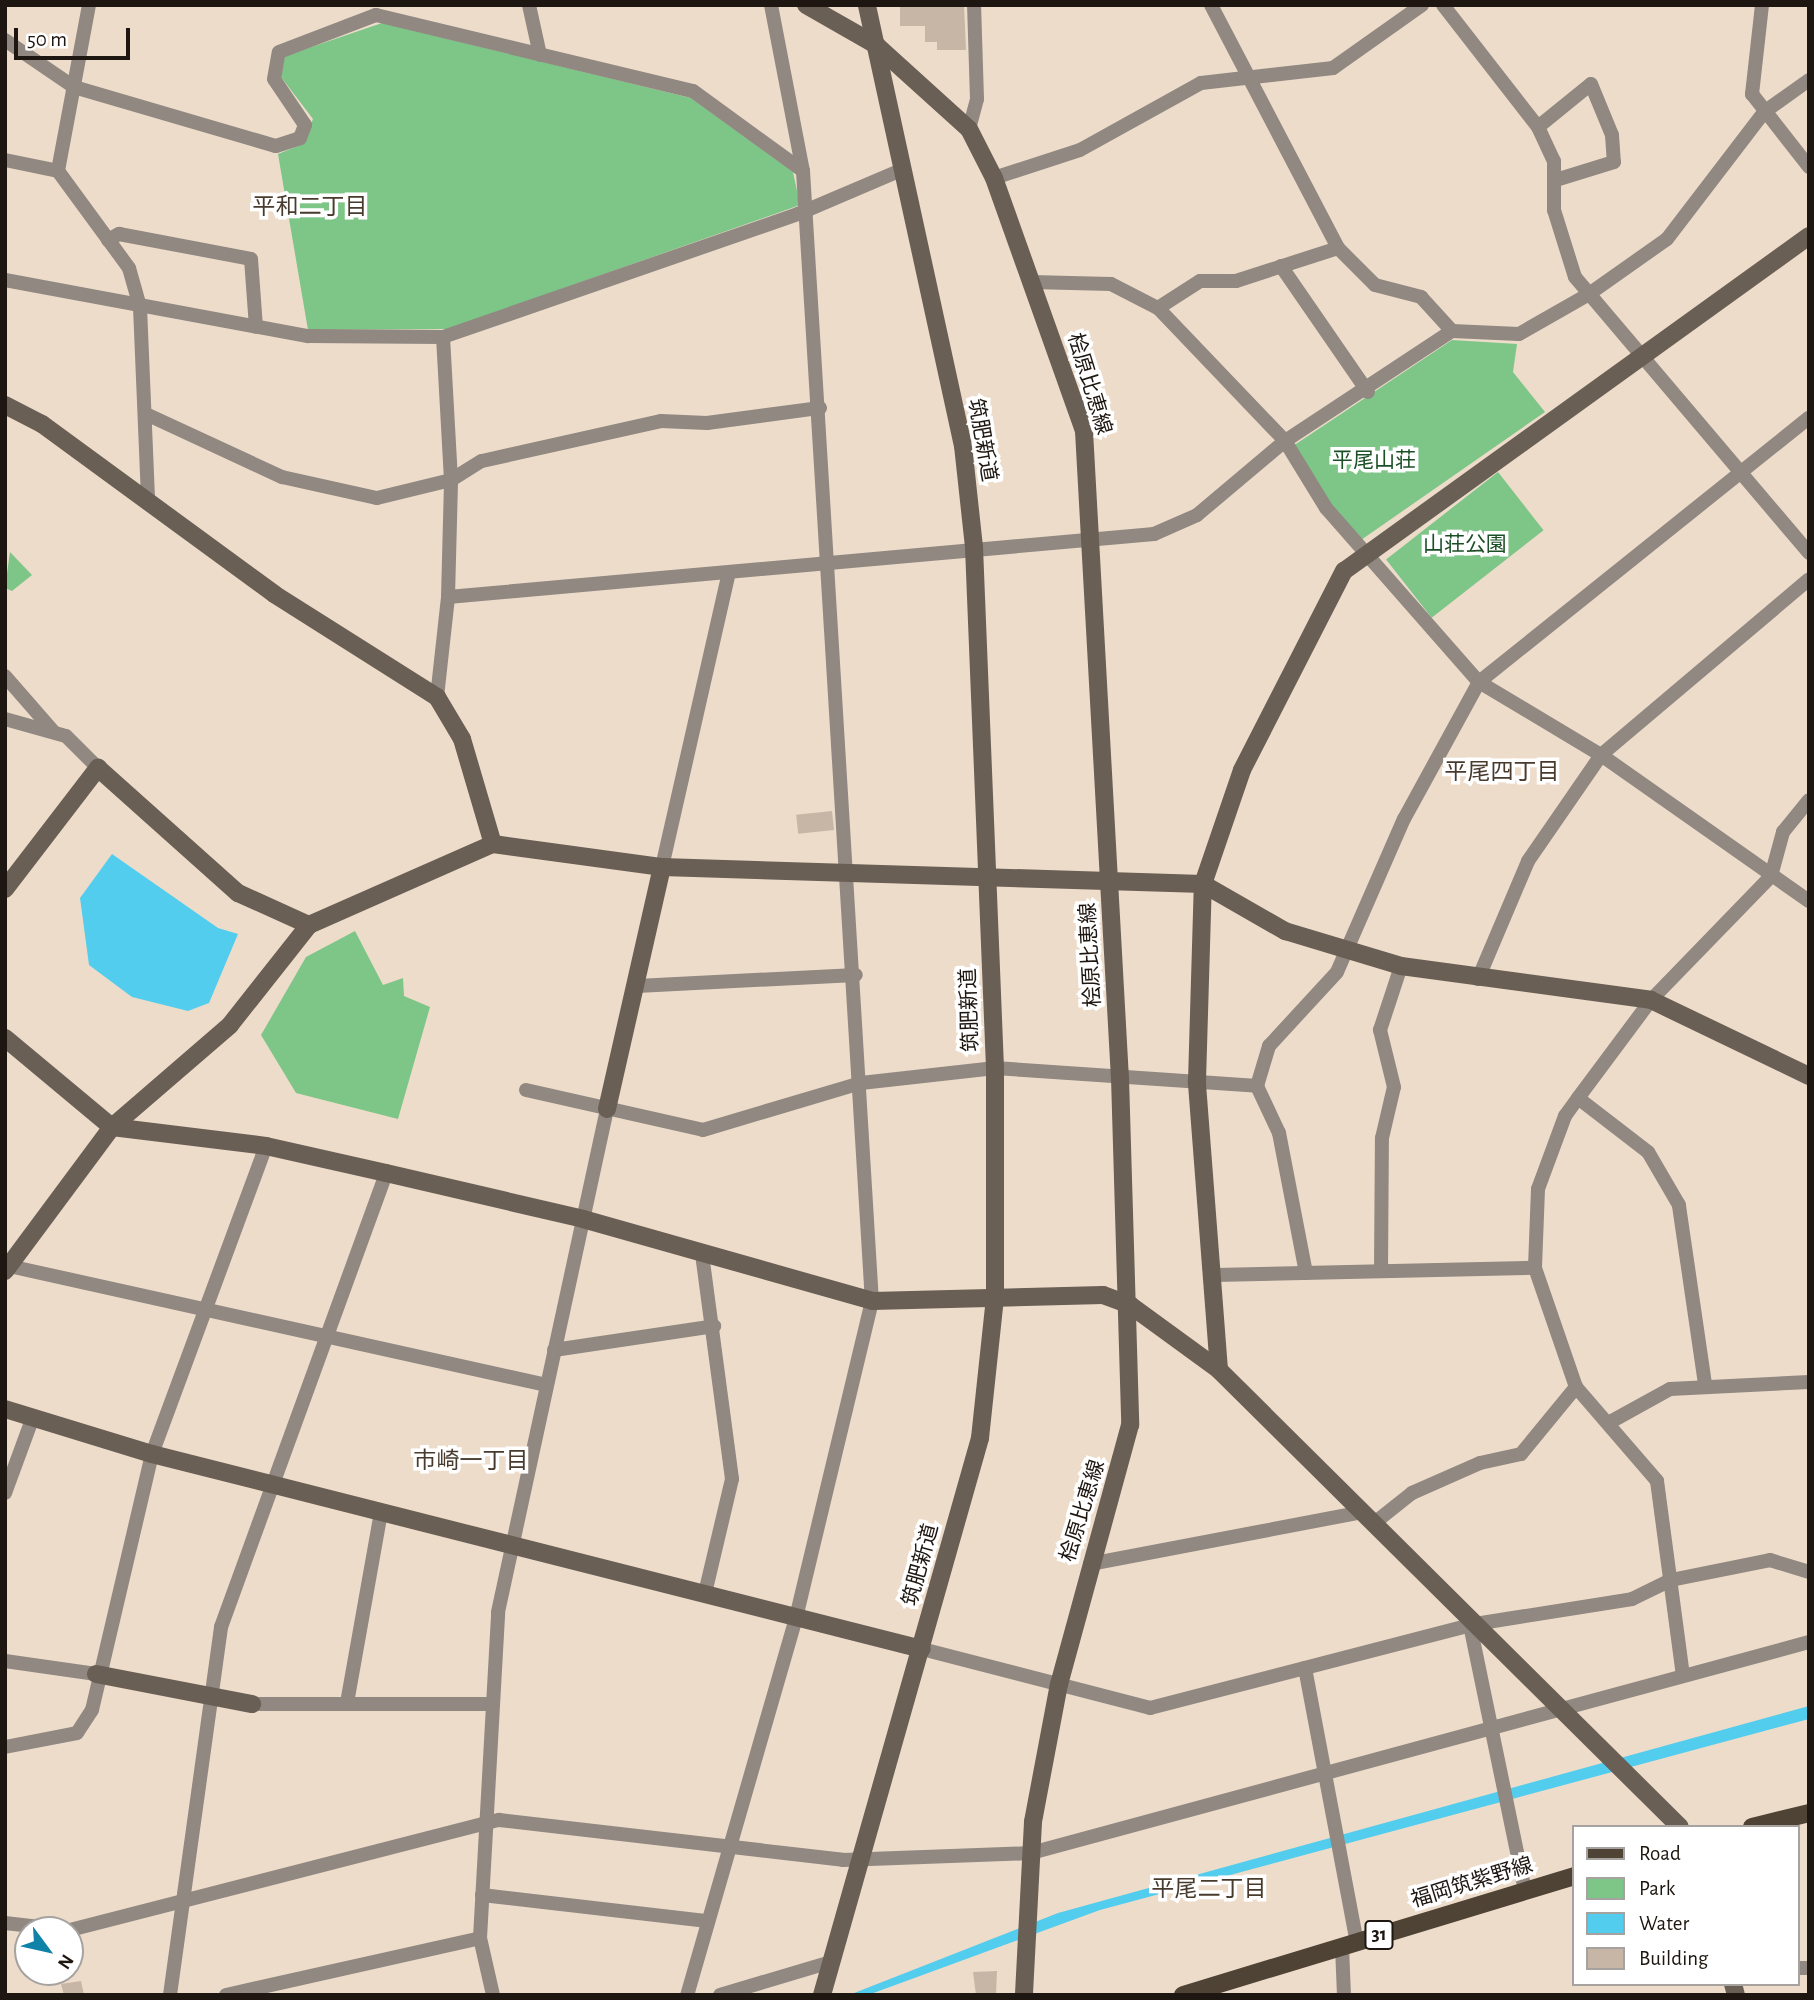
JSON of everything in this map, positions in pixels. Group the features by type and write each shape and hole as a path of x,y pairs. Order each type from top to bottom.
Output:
{"main road":[{"path":"1760,1825 1809,1813"},
{"name":"福岡筑紫野線","path":"1183,1995 1573,1876"}],"street":[{"path":"58,171 89,5"},
{"path":"529,5 540,54"},
{"path":"687,1995 796,1618 872,1301 856,975 828,565 810,209 771,5"},
{"name":"桧原比恵線","path":"806,5 876,45 969,129 994,178 1084,431 1095,542 1120,1078 1130,1304 1129,1425 1059,1684 1031,1853 1024,1995"},
{"name":"筑肥新道","path":"822,1995 980,1438 995,1298 995,1068 974,547 963,446 899,171 867,5"},
{"path":"969,129 977,99 974,5"},
{"path":"1211,5 1338,248 1375,285 1421,297 1452,331"},
{"path":"994,178 1080,150 1201,83 1245,73 1333,68 1422,5"},
{"path":"1443,5 1538,127 1556,180 1554,210 1564,256 1589,294 1744,473 1809,553"},
{"path":"1762,5 1751,80 1764,112 1809,167"},
{"path":"5,40 74,87 249,141 289,145 305,124 274,79 279,52 385,11 540,54 694,91 803,171"},
{"path":"448,597 728,576 974,547 1095,542 1154,534 1197,515 1285,441 1368,392 1452,331 1519,334 1589,294 1678,228 1764,112 1809,80"},
{"path":"1538,127 1591,84 1612,135 1614,162 1556,180"},
{"path":"5,160 58,171 129,268 140,307 148,499"},
{"path":"5,280 308,336 443,337 810,209 899,171"},
{"path":"108,240 119,234 251,259 256,327"},
{"path":"1219,1370 1215,1275 1197,1081 1203,884 1241,770 1344,571 1809,236"},
{"path":"1158,308 1200,281 1236,281 1338,248"},
{"path":"1281,266 1368,392"},
{"path":"1031,282 1111,284 1158,308 1285,441 1326,508 1479,682 1601,755 1809,901"},
{"path":"437,697 448,597 451,480 443,337"},
{"path":"5,405 148,499 274,594 437,697 462,739 493,844"},
{"path":"146,414 282,477 377,498 451,480 482,461 661,421 708,423 820,408"},
{"path":"1307,1273 1279,1133 1257,1086 1269,1046 1306,1011 1350,949 1404,819 1479,682 1744,473 1809,418"},
{"path":"493,1995 480,1938 498,1612 607,1109 728,576"},
{"path":"1478,979 1528,861 1601,755 1809,579"},
{"path":"5,676 52,731 98,768 238,894 309,925"},
{"path":"5,719 52,731"},
{"path":"8,881 98,768"},
{"path":"1683,1675 1657,1481 1612,1421 1576,1387 1535,1268 1538,1189 1565,1116 1651,1000 1771,876 1783,832 1809,800"},
{"path":"546,1385 7,1269 112,1127 230,1025 309,925 493,844 662,867 1203,884 1285,931 1401,966 1478,979 1651,1000 1809,1076"},
{"path":"1381,1271 1382,1138 1394,1087 1380,1030 1401,966"},
{"path":"637,986 856,975"},
{"path":"5,1038 112,1127 266,1146 386,1173 583,1219 872,1301 1103,1295 1130,1304 1219,1370 1472,1624 1562,1707 1678,1825"},
{"path":"526,1090 704,1130 861,1083 995,1068 1257,1086"},
{"path":"1578,1098 1648,1152 1679,1205 1705,1384"},
{"path":"5,1747 77,1733 92,1710 96,1674 152,1454 266,1146"},
{"path":"170,1995 208,1695 221,1627 386,1173"},
{"path":"702,1254 714,1326 732,1479 705,1593"},
{"path":"1215,1275 1535,1268"},
{"path":"554,1350 714,1326"},
{"path":"1612,1421 1670,1389 1705,1384 1809,1382"},
{"path":"1090,1564 1368,1518 1412,1493 1480,1463 1521,1454 1576,1387"},
{"path":"5,1409 152,1454 1150,1708 1472,1624 1632,1599 1671,1580 1770,1560 1809,1572"},
{"path":"5,1493 33,1417"},
{"path":"347,1703 381,1512"},
{"path":"1472,1624 1489,1731 1525,1890"},
{"path":"84,1926 181,1904 485,1823 860,1861 1031,1853 1489,1731 1562,1707 1809,1642"},
{"path":"5,1661 96,1674 253,1704 491,1704"},
{"path":"1305,1668 1337,1842 1349,1944 1344,1995"},
{"path":"482,1895 708,1922"},
{"path":"226,1995 480,1938"},
{"path":"720,1995 831,1962"}],"green space":[{"path":"382,23 691,98 793,172 800,205 448,329 308,330 278,154 303,144 313,119 281,77 285,56"},
{"name":"平尾山荘","path":"1452,340 1517,344 1513,372 1545,412 1361,540 1331,512 1293,446"},
{"name":"山荘公園","path":"1498,472 1544,530 1432,618 1386,559"},
{"path":"10,552 32,575 12,591 5,588"},
{"path":"355,931 383,985 403,978 404,996 430,1007 398,1119 296,1093 261,1035 306,957"}],"water":[{"path":"112,854 218,928 238,934 209,1003 188,1011 132,997 89,965 80,898"},
{"path":"1809,1706 1809,1719 1100,1910 868,1995 849,1995 1058,1913"}],"building":[{"path":"964,5 966,50 937,50 937,42 925,42 925,26 900,26 900,6"},
{"path":"832,811 834,830 798,834 796,815"},
{"path":"997,1971 996,1995 976,1995 973,1972"},
{"path":"62,1986 82,1986 84,1995 64,1995"}],"district":[{"name":"平和二丁目","path":"310,208"},
{"name":"平尾四丁目","path":"1502,773"},
{"name":"市崎一丁目","path":"471,1462"},
{"name":"平尾二丁目","path":"1209,1890"}]}
